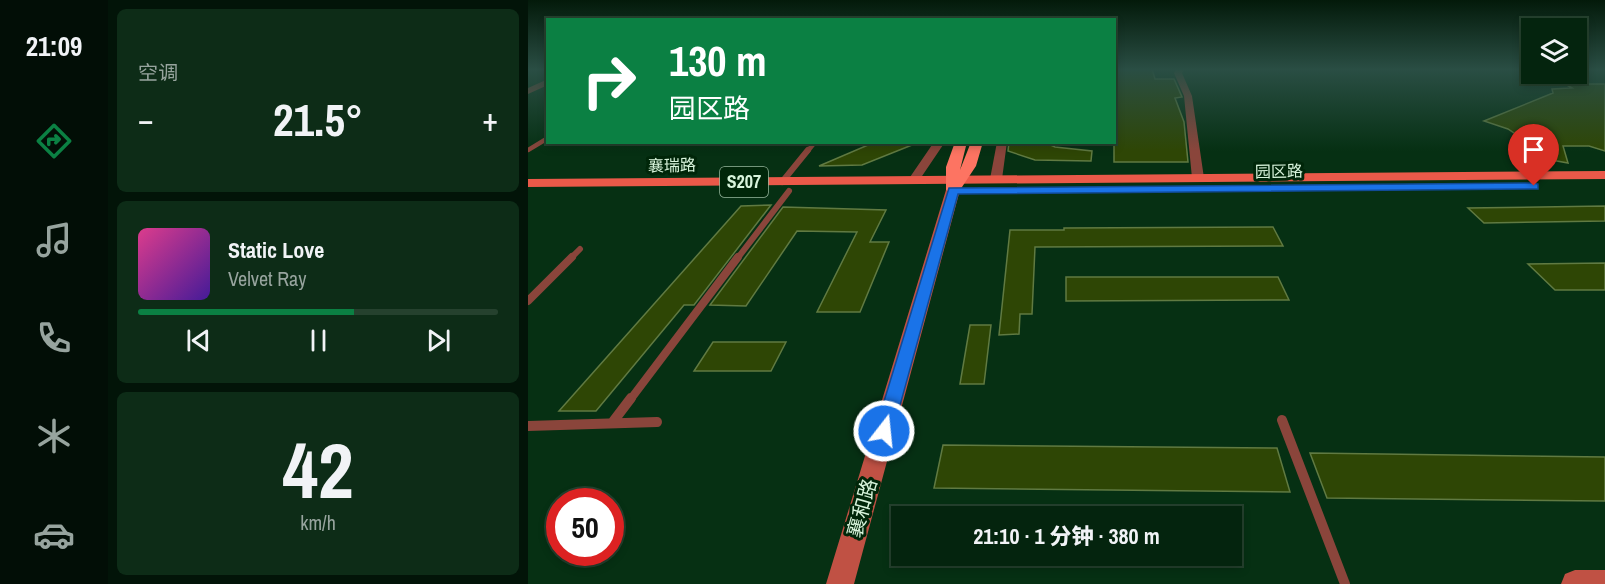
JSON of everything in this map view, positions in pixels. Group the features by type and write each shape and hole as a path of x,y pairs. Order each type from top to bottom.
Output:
{"highway":[{"path":"957,185 953,167 961,144"},
{"path":"957,185 969,166 976,144"}],"main road":[{"name":"园区路","path":"957,185 996,179 1605,175"},
{"name":"襄瑞路","path":"528,183 786,187 914,180 957,185"},
{"name":"园区路","path":"957,185 1605,186"},
{"name":"襄瑞路","path":"528,194 957,185"},
{"name":"襄和路","path":"840,584 957,185"},
{"path":"1575,584 1605,584"}],"street":[{"path":"1188,96 1198,178"},
{"path":"914,180 939,144"},
{"path":"996,179 1002,144"}],"lane":[{"path":"528,150 546,139"},
{"path":"612,423 786,187 814,144"},
{"path":"528,301 580,249"},
{"path":"1282,420 1345,584"},
{"path":"528,426 657,422"}],"building":[{"path":"1116,96 1182,96 1175,98 1184,122 1188,162 1114,162"},
{"path":"1545,96 1605,96 1605,151 1589,146 1563,146 1568,163 1535,157 1533,146 1508,129 1484,121"},
{"path":"870,144 914,144 862,165 819,166"},
{"path":"1009,144 1048,144 1055,147 1092,151 1091,161 1035,160 1008,151"},
{"path":"771,205 694,305 684,305 596,411 559,411 741,206"},
{"path":"1605,206 1605,221 1484,223 1468,208"},
{"path":"783,207 886,210 870,242 889,242 860,312 817,312 857,232 797,231 746,306 710,305"},
{"path":"1273,227 1283,246 1035,247 1032,314 1020,314 1019,334 999,335 1010,230"},
{"path":"1605,263 1605,290 1555,290 1528,264"},
{"path":"1066,277 1278,277 1289,300 1066,301"},
{"path":"970,325 991,325 984,384 960,384"},
{"path":"713,342 786,342 771,371 694,371"},
{"path":"943,445 1277,448 1290,492 934,488"},
{"path":"1310,453 1605,457 1605,501 1327,498"}],"route":[{"path":"884,431 953,190 1534,186"}]}
